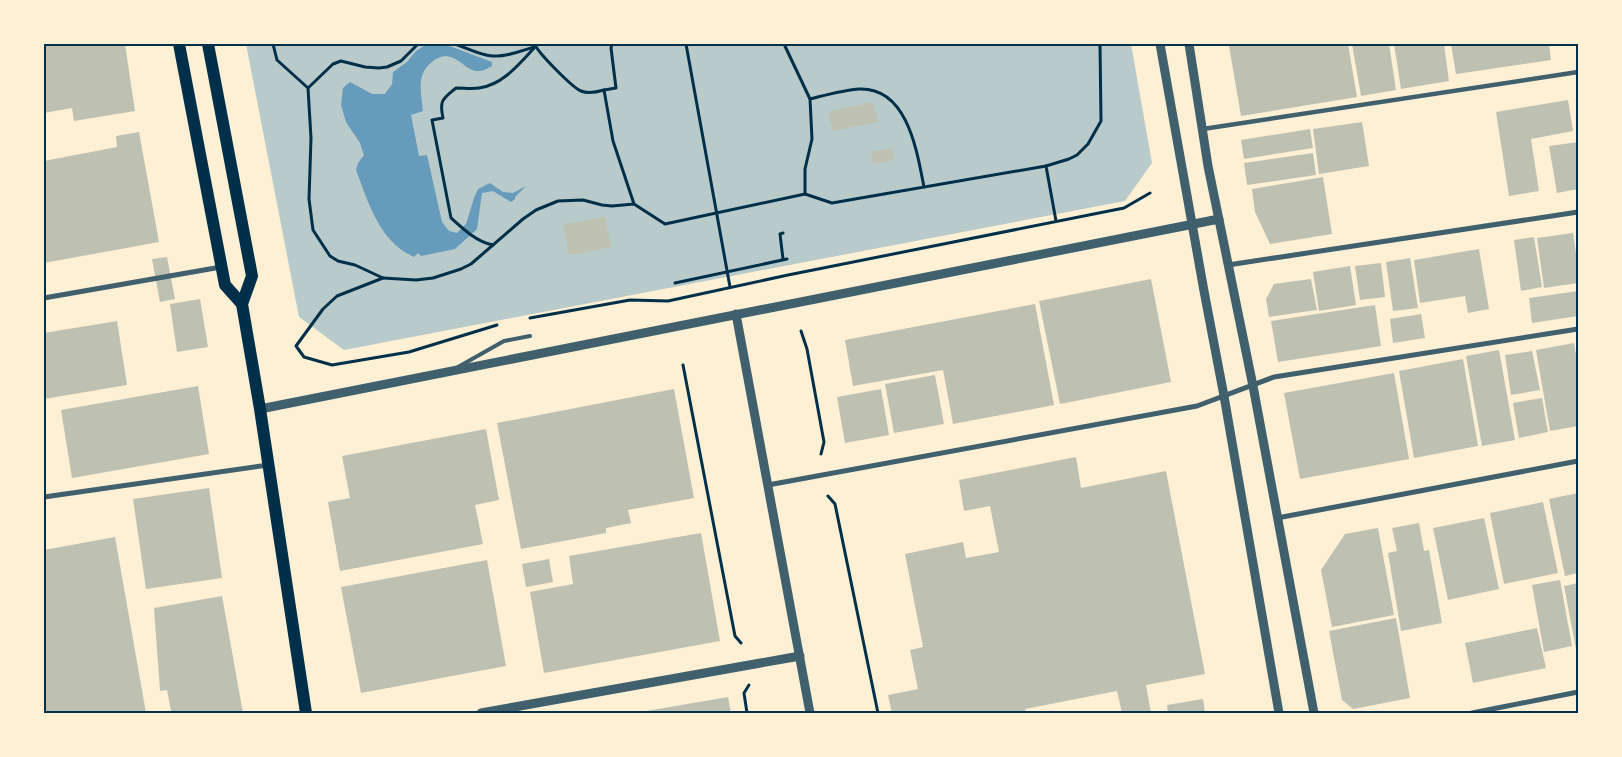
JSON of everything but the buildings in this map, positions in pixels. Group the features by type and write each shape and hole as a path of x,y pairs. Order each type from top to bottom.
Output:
{"main road":[{"path":"179,44 225,285 242,304"},
{"path":"208,44 252,276 242,304 260,408 306,713"}],"street":[{"path":"1160,44 1279,713"},
{"path":"1189,44 1219,219 1253,386 1314,713"},
{"path":"1203,129 1578,72"},
{"path":"1228,265 1578,212"},
{"path":"260,408 1219,219"},
{"path":"44,298 222,267"},
{"path":"736,314 810,713"},
{"path":"768,485 1197,406 1274,377 1578,329"},
{"path":"1277,518 1578,461"},
{"path":"44,497 268,465"},
{"path":"480,713 800,656"},
{"path":"1472,713 1578,692"}],"lane":[{"path":"449,371 504,341 530,336"}],"path":[{"path":"273,44 277,60 308,88 311,138 309,199 313,230 330,256 338,261 355,265 383,278 416,280 441,276 471,264 536,210 558,201 583,200 612,206 634,204 665,224 804,194 832,203 1046,166 1069,159 1077,155 1088,144 1101,121 1100,44"},
{"path":"308,88 332,64 341,61 365,67 387,67 402,62 418,44"},
{"path":"455,44 493,56 510,54 535,45"},
{"path":"535,45 541,54 580,91 591,93 616,88 612,44"},
{"path":"686,44 730,287"},
{"path":"784,44 810,99 812,139 805,169 804,194"},
{"path":"493,245 483,243 451,218 432,120 443,118 442,100 456,88 481,88 495,83 507,76 535,45"},
{"path":"810,99 861,89 874,91 888,98 898,108 914,139 924,187"},
{"path":"604,90 613,141 634,204"},
{"path":"1046,166 1056,221"},
{"path":"668,300 1124,208 1150,193"},
{"path":"675,283 785,259 780,234 783,234"},
{"path":"304,356 296,346 323,309 337,296 383,278"},
{"path":"801,331 807,349 824,442 821,454"},
{"path":"683,365 735,636 741,644"},
{"path":"828,496 835,504 878,713"},
{"path":"747,713 744,693 749,686"}],"shaded area":[{"path":"246,44 1131,44 1152,163 1125,201 344,350 299,317"}],"water":[{"path":"427,44 444,44 492,62 492,66 478,71 472,70 446,56 435,60 427,67 422,78 423,111 411,115 419,156 427,155 442,222 449,231 457,233 466,224 478,189 490,183 503,192 513,193 526,186 511,202 493,191 482,193 477,229 455,249 421,256 418,253 414,257 392,241 371,208 356,170 358,163 364,155 360,143 346,122 341,105 343,88 350,82 372,94 385,94 392,84 393,72 407,62 416,51"}]}
